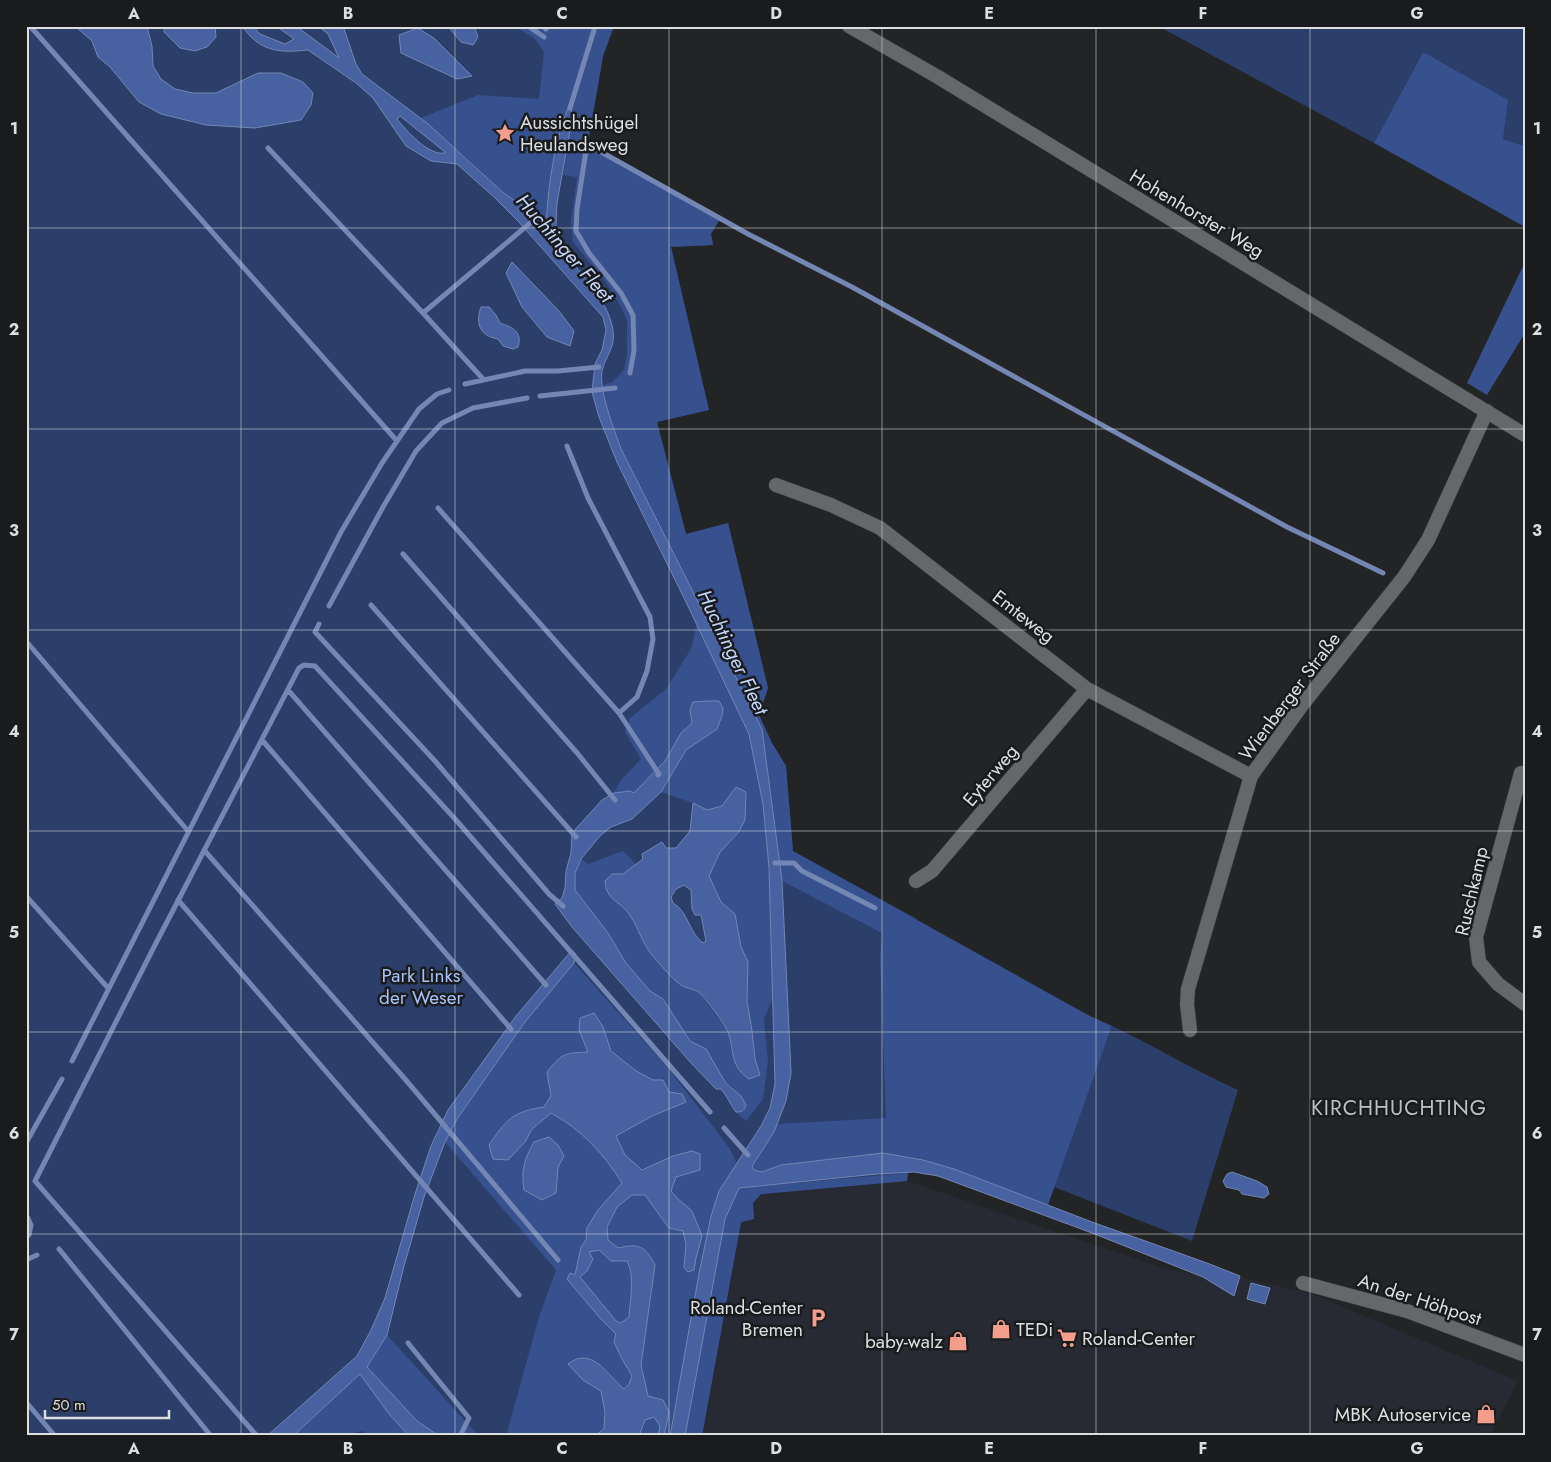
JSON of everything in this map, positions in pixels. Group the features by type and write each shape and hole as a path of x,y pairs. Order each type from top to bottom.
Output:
{"street":[{"name":"Hohenhorster Weg","path":"849,26 938,77 1525,435"},
{"name":"Wienberger Straße","path":"1190,1030 1186,1004 1188,989 1252,776 1302,705 1404,577 1428,540 1487,411"},
{"name":"Emteweg","path":"776,486 831,505 880,528 1087,688 1252,776"},
{"name":"Eyterweg","path":"916,880 932,871 1087,688"},
{"name":"Ruschkamp","path":"1525,775 1521,773 1476,938 1479,962 1498,984 1525,1004"},
{"name":"An der Höhpost","path":"1303,1283 1407,1311 1525,1355"}],"shaded area":[{"path":"147,26 152,46 153,66 161,79 175,89 193,93 216,93 258,73 281,73 303,82 313,93 311,105 301,120 255,128 206,125 161,114 139,102 110,67 98,57 92,41 76,27"},
{"path":"165,26 215,26 216,37 207,47 195,51 180,48 164,32"},
{"path":"242,26 253,26 260,34 285,44 294,39 276,26 296,26 339,58 328,34 318,26 343,26 356,64 362,74 427,123 506,195 520,204 527,211 530,219 544,234 546,233 552,166 560,131 571,101 572,119 557,203 555,245 594,289 609,316 613,329 613,342 603,367 602,380 608,410 621,449 762,729 782,881 791,1073 786,1101 774,1132 752,1166 754,1170 762,1172 781,1165 883,1153 923,1160 954,1169 1240,1276 1234,1296 1203,1277 1092,1233 938,1176 914,1172 877,1174 739,1188 725,1219 685,1436 670,1436 711,1216 719,1191 761,1126 770,1108 775,1084 769,867 763,804 749,734 617,462 599,417 592,392 595,364 602,350 606,330 603,317 517,220 494,197 457,164 431,161 406,146 373,98 356,83 308,50 279,51 271,49 263,46 249,35","holes":["400,116 445,152 438,153 425,147 397,119"]},
{"path":"446,26 474,26 478,37 473,45 461,42"},
{"path":"514,26 565,26 567,28 569,26 614,26 603,56 588,143 721,217 711,234 713,245 671,247 709,410 657,422 686,534 728,523 768,688 759,715 772,743 786,766 793,851 1088,1015 1112,1026 1048,1205 954,1169 923,1160 883,1153 781,1165 762,1172 755,1170 752,1166 774,1132 777,1124 886,1118 880,958 882,933 782,881 762,729 621,449 607,409 603,385 612,382 624,370 627,354 627,320 604,280 573,242 571,222 577,177 563,175 572,120 571,103 564,116 552,173 548,197 546,233 544,234 520,204 506,195 421,118 478,95 539,99 544,52 535,39"},
{"path":"418,28 435,39 472,76 457,79 401,53 399,35"},
{"path":"1423,52 1508,100 1503,139 1525,146 1525,227 1374,143"},
{"path":"512,262 559,311 574,331 570,346 547,337 522,307 506,273"},
{"path":"1525,262 1525,333 1487,395 1467,383"},
{"path":"481,307 489,307 500,323 509,326 518,334 518,347 513,349 503,346 498,339 483,332 479,324"},
{"path":"697,623 749,734 763,804 769,867 773,997 764,1019 768,1061 763,1099 746,1121 736,1112 743,1111 746,1105 733,1087 725,1082 706,1049 690,1041 663,999 650,991 626,963 608,933 575,890 575,873 581,859 588,864 623,851 636,864 623,874 612,898 629,912 647,948 680,984 701,994 729,1034 731,1050 759,1075 747,1001 748,962 741,947 735,914 721,902 709,876 720,852 738,833 736,787 722,806 707,810 661,792 676,765 719,701 694,702 690,710 692,723 681,733 665,761 634,794 630,791 614,793 620,781 641,759 625,732 630,718 666,689 691,649"},
{"path":"719,701 723,708 717,729 686,750 661,792 632,819 611,827 600,836 581,859 575,873 575,890 608,933 626,963 650,991 663,999 690,1041 706,1049 725,1082 741,1096 746,1105 744,1110 738,1112 736,1112 721,1089 716,1089 691,1063 572,927 555,904 562,898 565,888 566,871 571,853 572,833 602,800 614,793 630,791 634,793 665,761 681,733 692,723 690,710 693,702"},
{"path":"736,787 746,792 745,820 738,833 720,852 709,876 721,902 735,914 741,947 748,962 747,1001 755,1059 760,1075 749,1079 736,1065 728,1032 712,1008 701,994 681,985 658,962 647,948 629,914 608,892 605,881 612,874 623,874 643,859 642,854 662,842 666,848 676,848 690,831 693,803 707,810 722,806","holes":["684,885 691,890 692,909 695,915 701,915 706,941 703,943 698,939 682,911 673,903 671,897 676,889"]},
{"path":"572,950 576,954 574,963 525,1022 457,1119 445,1142 424,1197 387,1335 367,1367 417,1421 439,1436 409,1436 389,1414 360,1374 293,1436 267,1436 357,1356 385,1298 431,1146 448,1110 516,1016"},
{"path":"574,963 668,1068 728,1146 737,1163 719,1191 711,1216 669,1436 506,1436 539,1317 556,1270 445,1142 457,1119 525,1022"},
{"path":"594,1013 603,1027 611,1051 636,1071 653,1080 663,1080 669,1092 682,1094 686,1102 652,1116 616,1136 625,1155 642,1170 673,1156 692,1151 700,1154 700,1170 676,1177 671,1191 692,1211 702,1236 694,1270 688,1272 684,1267 686,1244 683,1231 669,1228 645,1195 632,1195 617,1207 607,1227 608,1240 618,1248 636,1246 641,1248 648,1254 655,1265 641,1365 648,1396 663,1400 669,1412 664,1436 658,1436 660,1426 654,1417 645,1420 639,1436 595,1436 604,1429 605,1412 601,1391 583,1380 568,1364 577,1359 585,1358 592,1360 606,1370 624,1389 629,1384 632,1376 614,1342 616,1334 567,1279 570,1273 575,1275 581,1247 586,1240 587,1228 598,1210 622,1183 608,1162 591,1143 562,1119 551,1113 532,1129 525,1142 508,1160 493,1159 489,1145 511,1118 524,1111 544,1107 551,1096 547,1072 556,1061 568,1054 588,1052 579,1030 580,1018","holes":["599,1250 611,1261 627,1261 631,1273 629,1317 621,1323 616,1321 580,1277 587,1271 593,1259 589,1252"]},
{"path":"549,1137 558,1145 564,1156 558,1167 556,1193 542,1200 524,1190 523,1171 534,1142"},
{"path":"1232,1172 1257,1181 1267,1187 1269,1194 1264,1198 1242,1194 1239,1190 1226,1187 1223,1181 1227,1174"},
{"path":"908,1173 907,1181 761,1194 753,1203 754,1219 741,1222 702,1436 685,1436 725,1219 739,1188"},
{"name":"Roland-Center","path":"907,1181 1172,1271 1240,1277 1312,1294 1518,1381 1490,1436 702,1436 741,1222 754,1219 753,1203 761,1194"},
{"path":"1251,1283 1270,1288 1265,1304 1247,1299"},
{"path":"387,1335 477,1434 487,1436 439,1436 417,1421 367,1368"},
{"path":"360,1374 389,1414 409,1436 367,1436 364,1431 349,1434 349,1436 293,1436"}],"green space":[{"name":"Park Links der Weser","path":"26,26 614,26 603,56 588,143 721,217 711,234 713,245 671,247 709,410 657,422 686,534 728,523 768,688 759,715 772,743 786,766 793,851 917,919 913,1133 907,1181 761,1194 753,1203 754,1219 741,1222 702,1436 26,1436"},
{"path":"1158,26 1525,26 1525,146 1503,139 1423,52 1374,143"},
{"path":"1112,1026 1238,1090 1192,1241 1054,1187"}],"waterway":[{"path":"30,26 397,441"},
{"path":"528,26 544,37"},
{"path":"570,108 594,30"},
{"name":"Huchtinger Fleet","path":"630,373 634,350 633,315 621,293 589,253 576,231 577,209 587,144 748,234 852,287 1287,527 1383,573"},
{"name":"Huchtinger Fleet","path":"268,148 423,313 529,224"},
{"path":"423,313 483,379"},
{"path":"465,384 525,371 558,371 599,367"},
{"path":"540,396 615,388"},
{"path":"72,1061 341,532 382,463 419,409 437,394 449,390"},
{"path":"329,606 416,451 442,423 473,408 527,398"},
{"path":"567,446 588,498 650,617 653,639 647,671 637,697 619,713"},
{"path":"438,508 619,713 658,775"},
{"path":"403,554 578,754 615,800"},
{"path":"371,605 576,837"},
{"path":"319,624 315,632 435,761 549,894 563,906"},
{"path":"26,641 188,831"},
{"path":"257,1436 35,1181 299,668 304,665 315,666 456,820 710,1112"},
{"path":"288,690 546,985"},
{"path":"262,740 511,1029"},
{"path":"204,850 405,1079 558,1260"},
{"path":"775,863 794,863 802,871 875,908"},
{"path":"26,896 108,988"},
{"path":"178,900 519,1295"},
{"path":"26,1143 62,1079"},
{"path":"724,1128 748,1155"},
{"path":"26,1214 31,1225 29,1235 26,1237"},
{"path":"59,1249 211,1436"},
{"path":"26,1260 37,1255"},
{"path":"408,1343 469,1418 460,1436"},
{"path":"26,1402 55,1436"}],"place":[{"name":"Aussichtshügel Heulandsweg","path":"505,133"},
{"name":"Roland-Center Bremen","path":"818,1318"},
{"name":"TEDi","path":"1001,1329"},
{"name":"Roland-Center","path":"1067,1338"},
{"name":"baby-walz","path":"958,1341"},
{"name":"MBK Autoservice","path":"1486,1414"}],"district":[{"name":"KIRCHHUCHTING","path":"1399,1108"}]}
